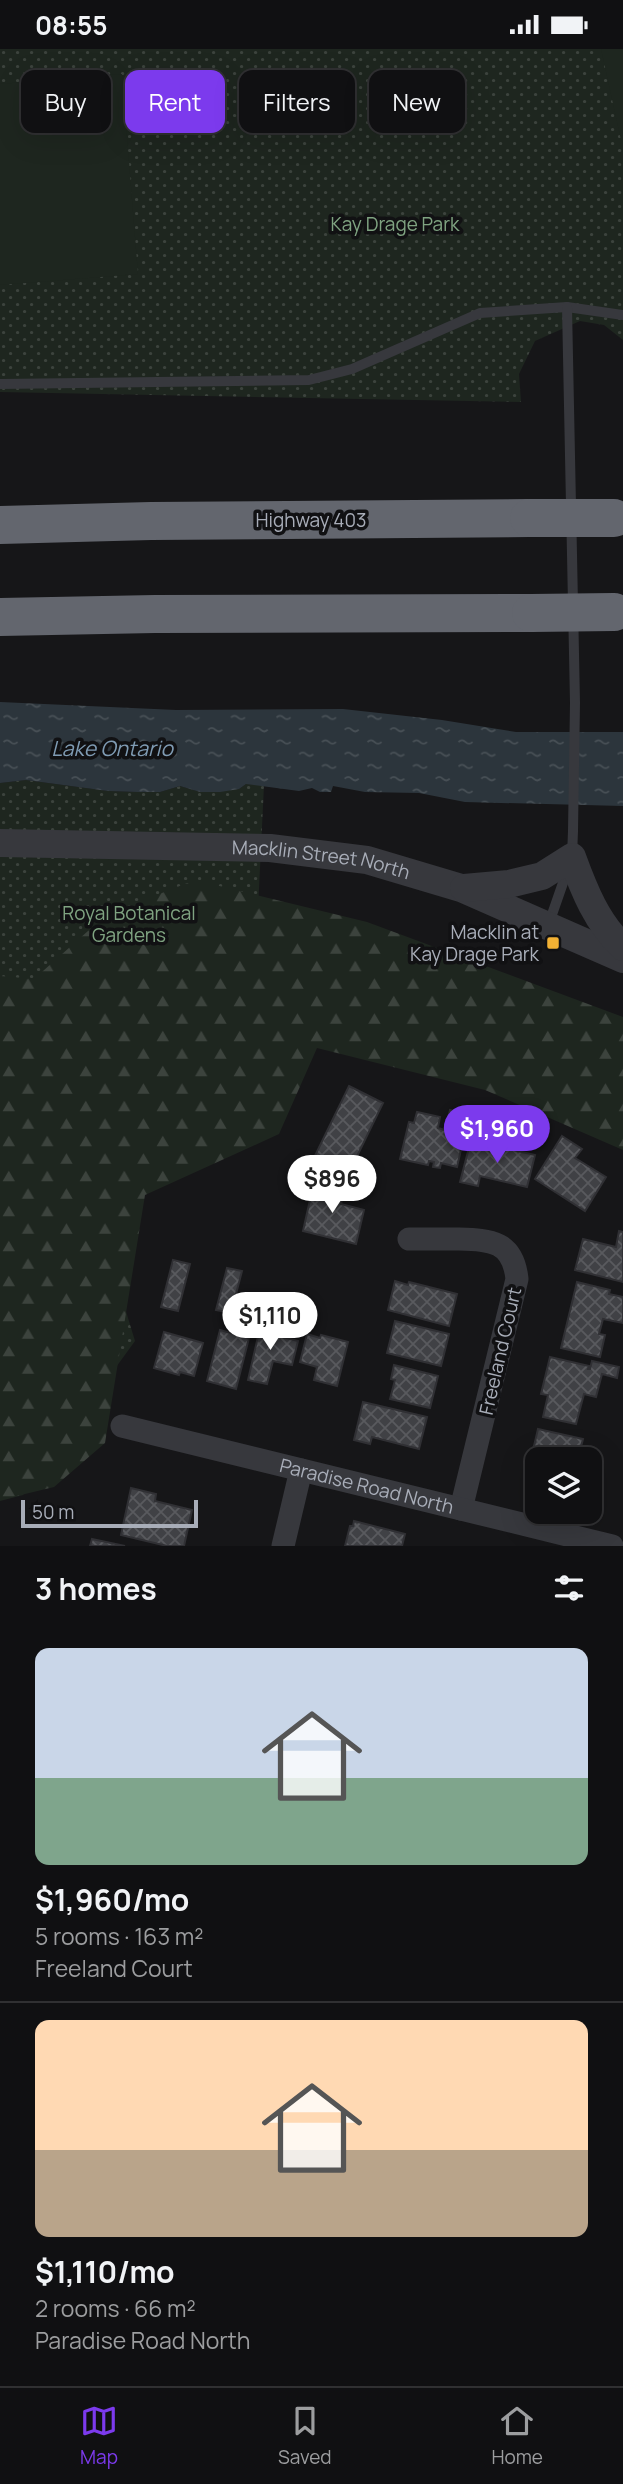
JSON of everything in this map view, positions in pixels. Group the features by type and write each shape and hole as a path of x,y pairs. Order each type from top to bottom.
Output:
{"highway":[{"name":"Highway 403","path":"0,525 151,521 619,518"},
{"path":"0,617 618,612"}],"street":[{"name":"Macklin Street North","path":"0,843 270,848 368,860 461,888 623,959"},
{"path":"461,888 509,884 542,876 572,844"},
{"path":"572,844 587,898 613,938 623,947"},
{"name":"Freeland Court","path":"409,1239 486,1240 499,1244 515,1265 517,1279 461,1509"},
{"name":"Paradise Road North","path":"122,1426 461,1509 582,1542 612,1546"},
{"path":"283,1546 301,1470"}],"lane":[{"path":"548,926 572,844 575,703 566,307"},
{"path":"0,384 309,380 352,369 480,313 566,307 623,314"}],"green space":[{"name":"Kay Drage Park","path":"0,49 623,49 623,340 604,325 580,321 535,341 519,374 521,402 0,392"},
{"path":"601,49 623,49 623,142 621,140"},
{"path":"122,74 138,274 0,285 0,84 21,82 21,133 111,133 111,75"},
{"name":"Royal Botanical Gardens","path":"26,780 108,791 138,792 160,792 180,786 200,792 239,789 246,784 264,785 251,1054 122,1184 110,1259 135,1341 23,1495 0,1501 0,783"},
{"path":"195,880 367,922 623,1017 623,1150 485,1090 317,1048 279,1134 145,1195 105,1443 54,1487 0,1500 0,976 34,979 106,915"}],"water":[{"name":"Lake Ontario","path":"0,702 176,710 343,709 442,720 516,732 623,732 623,806 465,802 419,793 365,792 333,786 331,792 320,792 312,788 299,791 246,784 239,789 220,792 200,792 180,786 160,792 138,792 108,791 26,780 0,783"}],"building":[{"path":"349,1086 383,1103 342,1187 308,1170"},
{"path":"450,1110 469,1115 457,1167 441,1163 440,1168 433,1167 434,1162 429,1161 428,1165 400,1159 409,1122 414,1123 417,1112 440,1117 438,1128 445,1130"},
{"path":"562,1136 582,1149 575,1158 606,1177 585,1211 535,1179"},
{"path":"471,1140 535,1155 527,1187 480,1176 478,1186 460,1182"},
{"path":"314,1182 344,1190 341,1204 364,1210 356,1244 303,1231"},
{"path":"619,1231 623,1232 623,1282 575,1270 583,1239 616,1247"},
{"path":"173,1260 190,1264 178,1311 161,1307"},
{"path":"227,1268 242,1271 231,1313 216,1310"},
{"path":"395,1281 457,1294 449,1326 388,1310"},
{"path":"577,1282 610,1290 609,1294 623,1297 623,1323 603,1319 599,1334 605,1335 600,1357 561,1348"},
{"path":"262,1319 278,1323 275,1335 298,1341 292,1365 273,1361 267,1384 248,1380"},
{"path":"395,1321 449,1334 441,1366 387,1353"},
{"path":"220,1330 249,1338 236,1389 207,1381"},
{"path":"164,1332 203,1343 194,1376 154,1368"},
{"path":"307,1334 348,1342 337,1386 314,1380 317,1367 300,1362"},
{"path":"550,1357 589,1366 588,1369 592,1361 619,1367 617,1378 602,1374 596,1397 584,1394 576,1424 543,1417 548,1395 541,1394"},
{"path":"394,1365 438,1376 430,1408 390,1399 395,1380 391,1379"},
{"path":"363,1402 427,1417 419,1449 372,1437 370,1444 354,1440"},
{"path":"538,1429 583,1439 581,1447 534,1447"},
{"path":"131,1488 156,1494 155,1501 192,1510 184,1546 167,1546 121,1535"},
{"path":"354,1521 405,1534 402,1546 345,1546"},
{"path":"92,1539 125,1546 90,1546"}],"place":[{"name":"Macklin at Kay Drage Park","path":"553,943"}]}
